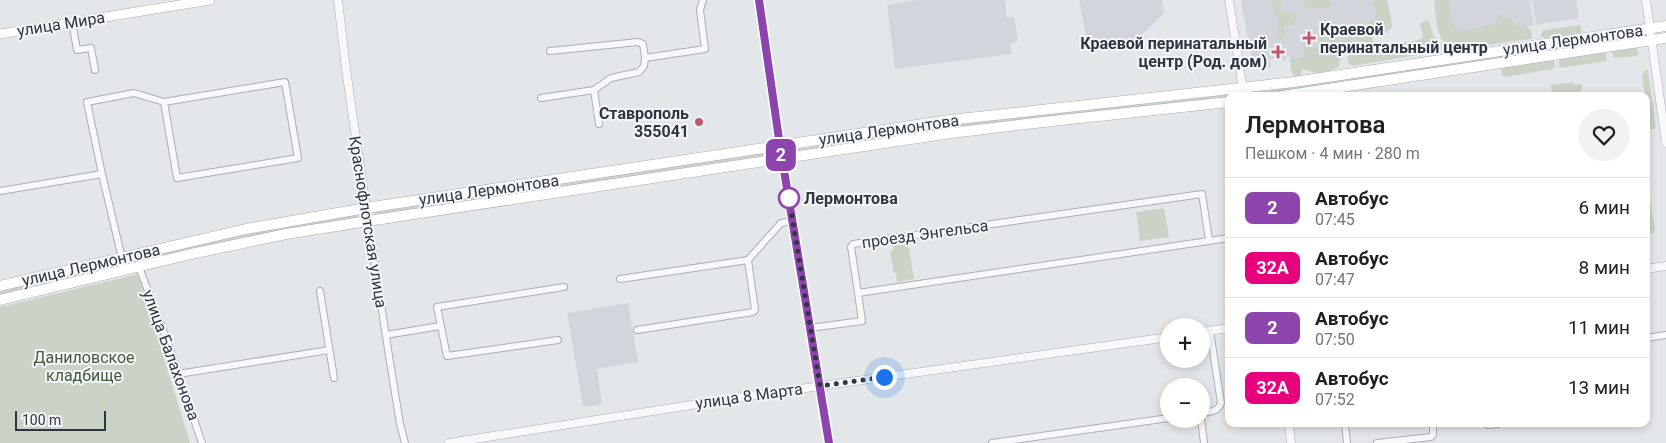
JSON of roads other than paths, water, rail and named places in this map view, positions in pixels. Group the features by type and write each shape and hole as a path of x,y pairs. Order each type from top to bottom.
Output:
{"main road":[{"name":"улица Мира","path":"0,34 210,0"},
{"name":"улица Лермонтова","path":"1244,92 1294,82 1666,26"},
{"name":"улица Лермонтова","path":"1309,92 1666,38"},
{"name":"улица Лермонтова","path":"0,286 246,229 366,208 950,120 1042,109 1225,94"},
{"name":"улица Лермонтова","path":"0,300 249,241 368,220 952,133 1225,102"}],"street":[{"name":"Краснофлотская улица","path":"338,0 366,208 400,424 405,443"},
{"path":"645,58 706,49 700,10 703,0"},
{"path":"759,0 782,159 829,443"},
{"path":"1229,0 1244,92"},
{"path":"1646,0 1666,143"},
{"path":"72,22 77,50 90,48 95,70"},
{"path":"541,98 594,90 611,78 638,72 644,66 645,58 643,44 638,42 550,51"},
{"path":"125,271 87,102 134,93 164,102 285,82 298,158 177,178 164,102"},
{"path":"594,90 599,124"},
{"path":"0,191 102,174"},
{"name":"проезд Энгельса","path":"858,293 850,248 852,244 1202,194 1209,240"},
{"path":"620,279 748,260 781,223 793,222"},
{"path":"810,328 862,321 858,293 1225,238"},
{"path":"637,330 753,312 755,310 748,260"},
{"path":"1650,268 1666,266"},
{"name":"улица Балахонова","path":"139,267 202,443"},
{"path":"558,340 447,356 437,307 564,287"},
{"path":"320,290 334,378"},
{"path":"386,335 440,326"},
{"path":"1210,411 1220,408 1221,403 1210,331 1225,329"},
{"path":"1650,337 1666,335"},
{"name":"улица 8 Марта","path":"449,443 820,386 1160,337"},
{"path":"178,374 329,350"},
{"path":"992,443 1160,419"},
{"path":"1289,427 1291,443"},
{"path":"1345,427 1347,443"},
{"path":"1377,443 1431,437 1433,435 1433,427"},
{"path":"1202,428 1204,443"}],"place":[{"name":"Краевой перинатальный центр","path":"1309,38"},
{"name":"Краевой перинатальный центр (Род. дом)","path":"1278,52"},
{"name":"Ставрополь 355041","path":"699,122"},
{"name":"Лермонтова","path":"789,198"}],"park label":[{"name":"Даниловское кладбище","path":"84,366"}]}
